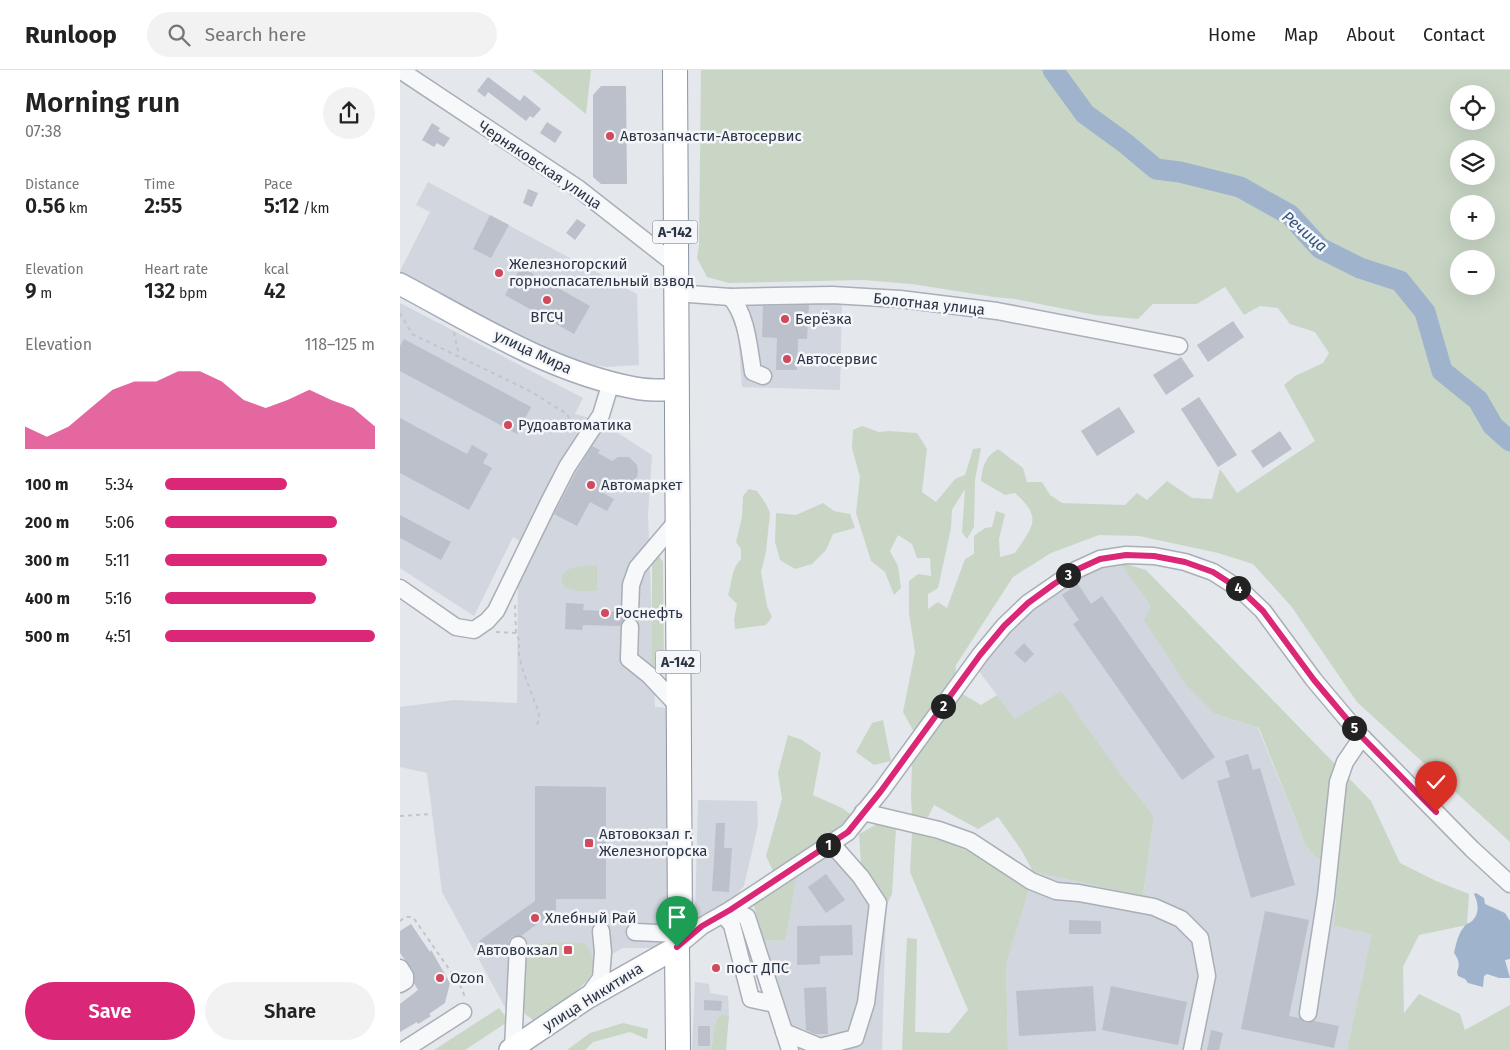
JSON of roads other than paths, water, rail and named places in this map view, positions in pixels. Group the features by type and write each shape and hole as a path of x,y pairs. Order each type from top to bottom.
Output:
{"highway":[{"name":"А-142","path":"675,70 678,1050"}],"main road":[{"name":"улица Мира","path":"400,284 560,367 637,389 677,390"},
{"name":"улица Никитина","path":"511,1049 587,998 678,941"}],"street":[{"name":"Черняковская улица","path":"400,70 579,189 676,265"},
{"name":"Болотная улица","path":"676,293 730,297 832,295 900,299 997,311 1179,346"},
{"path":"730,297 736,303 747,334 753,372 763,376"},
{"path":"400,588 456,628 474,630 487,621 496,611 567,467 601,415 610,382"},
{"path":"676,521 638,568 631,584 629,659 649,676 678,706"},
{"path":"635,932 678,941 848,832 881,791 980,655 1004,626 1028,603 1076,570 1100,559 1126,555 1154,556 1185,562 1213,572 1241,590 1263,611 1314,680 1362,737 1472,849 1510,884"},
{"path":"1308,1013 1326,896 1338,782 1345,762 1362,737"},
{"path":"863,812 940,830 970,841 1032,881 1056,891 1079,893 1154,907 1181,919 1200,938 1207,976 1192,1050"},
{"path":"784,1032 820,1047 855,1038 866,1003 878,903 861,877 831,843"},
{"path":"726,912 747,917 790,1050"},
{"path":"587,998 601,978 603,952 601,931"},
{"path":"511,1049 518,945"},
{"path":"400,968 406,976 405,981 400,984"},
{"path":"404,1050 463,1012"}],"water":[{"path":"1476,893 1484,898 1485,904 1505,913 1510,921 1510,959 1505,960 1510,978 1499,978 1487,974 1484,976 1483,987 1468,983 1465,979 1458,976 1458,962 1454,953 1457,939 1462,930 1477,914 1474,894"}],"waterway":[{"name":"Речица","path":"1053,70 1085,114 1125,143 1156,169 1180,172 1240,187 1290,215 1320,248 1360,268 1400,281 1425,312 1442,371 1478,400 1493,426 1510,441"}],"place":[{"name":"Автозапчасти-Автосервис","path":"610,136"},
{"name":"Железногорский горноспасательный взвод","path":"499,273"},
{"name":"ВГСЧ","path":"547,300"},
{"name":"Берёзка","path":"785,319"},
{"name":"Автосервис","path":"787,359"},
{"name":"Рудоавтоматика","path":"508,425"},
{"name":"Автомаркет","path":"591,485"},
{"name":"Роснефть","path":"605,613"},
{"name":"Автовокзал г. Железногорска","path":"589,843"},
{"name":"Хлебный Рай","path":"535,918"},
{"name":"Автовокзал","path":"568,950"},
{"name":"пост ДПС","path":"716,968"},
{"name":"Ozon","path":"440,978"}]}
